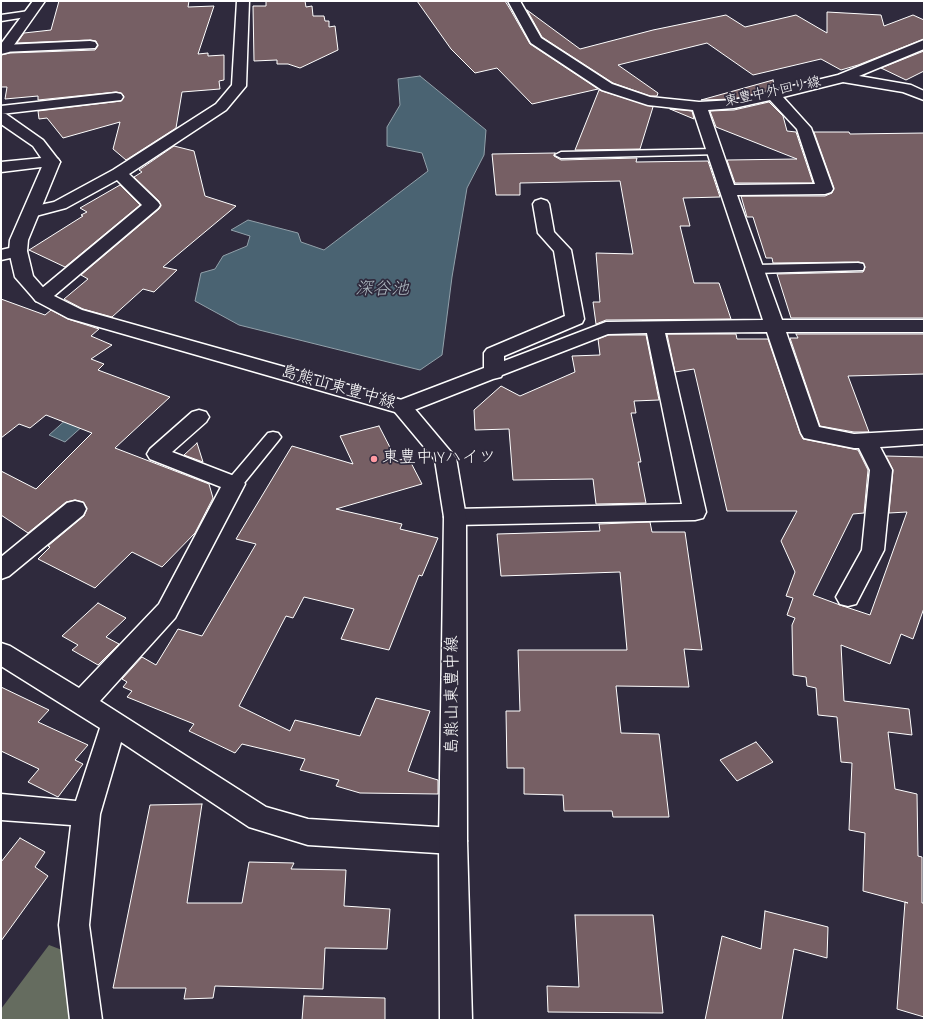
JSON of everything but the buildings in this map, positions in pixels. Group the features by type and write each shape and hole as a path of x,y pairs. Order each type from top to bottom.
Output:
{"street":[{"path":"3,50 39,1"},
{"path":"32,212 60,205 119,173 221,107 238,86 243,1"},
{"name":"東豊中外回り線","path":"514,1 536,40 606,87 648,101 699,106 734,104 843,78 906,88 924,96"},
{"path":"843,78 924,44"},
{"path":"3,50 90,45"},
{"path":"727,190 825,189 804,128 772,94"},
{"path":"1,110 116,97"},
{"path":"699,106 811,433 854,441 924,437"},
{"path":"1,117 38,143 52,162"},
{"path":"1,167 52,162"},
{"name":"島熊山東豊中線","path":"52,162 32,212 19,240 10,253 24,277 42,297 75,314 402,407 445,458 455,517 453,841 456,1020"},
{"path":"42,297 152,205 119,173"},
{"path":"494,373 494,353 575,319 562,250 546,233 541,204"},
{"path":"402,407 494,373 606,328 924,326"},
{"path":"455,517 695,512 655,328"},
{"path":"82,703 167,611 234,484 157,454 199,417"},
{"path":"848,597 873,550 881,470 866,440"},
{"path":"1,570 76,509"},
{"path":"1,653 114,722 259,818 308,832 453,841"},
{"path":"86,1020 74,925 86,814 114,722"},
{"path":"1,807 86,814"}],"lane":[{"path":"1,18 29,14"},
{"path":"561,155 715,152"},
{"path":"755,269 858,267"},
{"path":"234,484 273,437"}],"green space":[{"path":"49,945 62,950 72,1020 1,1020 1,1009"}],"water":[{"name":"深谷池","path":"420,76 486,130 484,155 467,188 452,277 442,355 420,370 239,325 195,301 201,273 215,269 223,256 247,246 250,236 231,230 248,220 298,233 301,242 324,250 428,171 422,153 387,146 387,127 400,105 398,79"},
{"path":"89,399 105,406 65,442 49,435"}],"place":[{"name":"東豊中IYハイツ","path":"374,459"}]}
